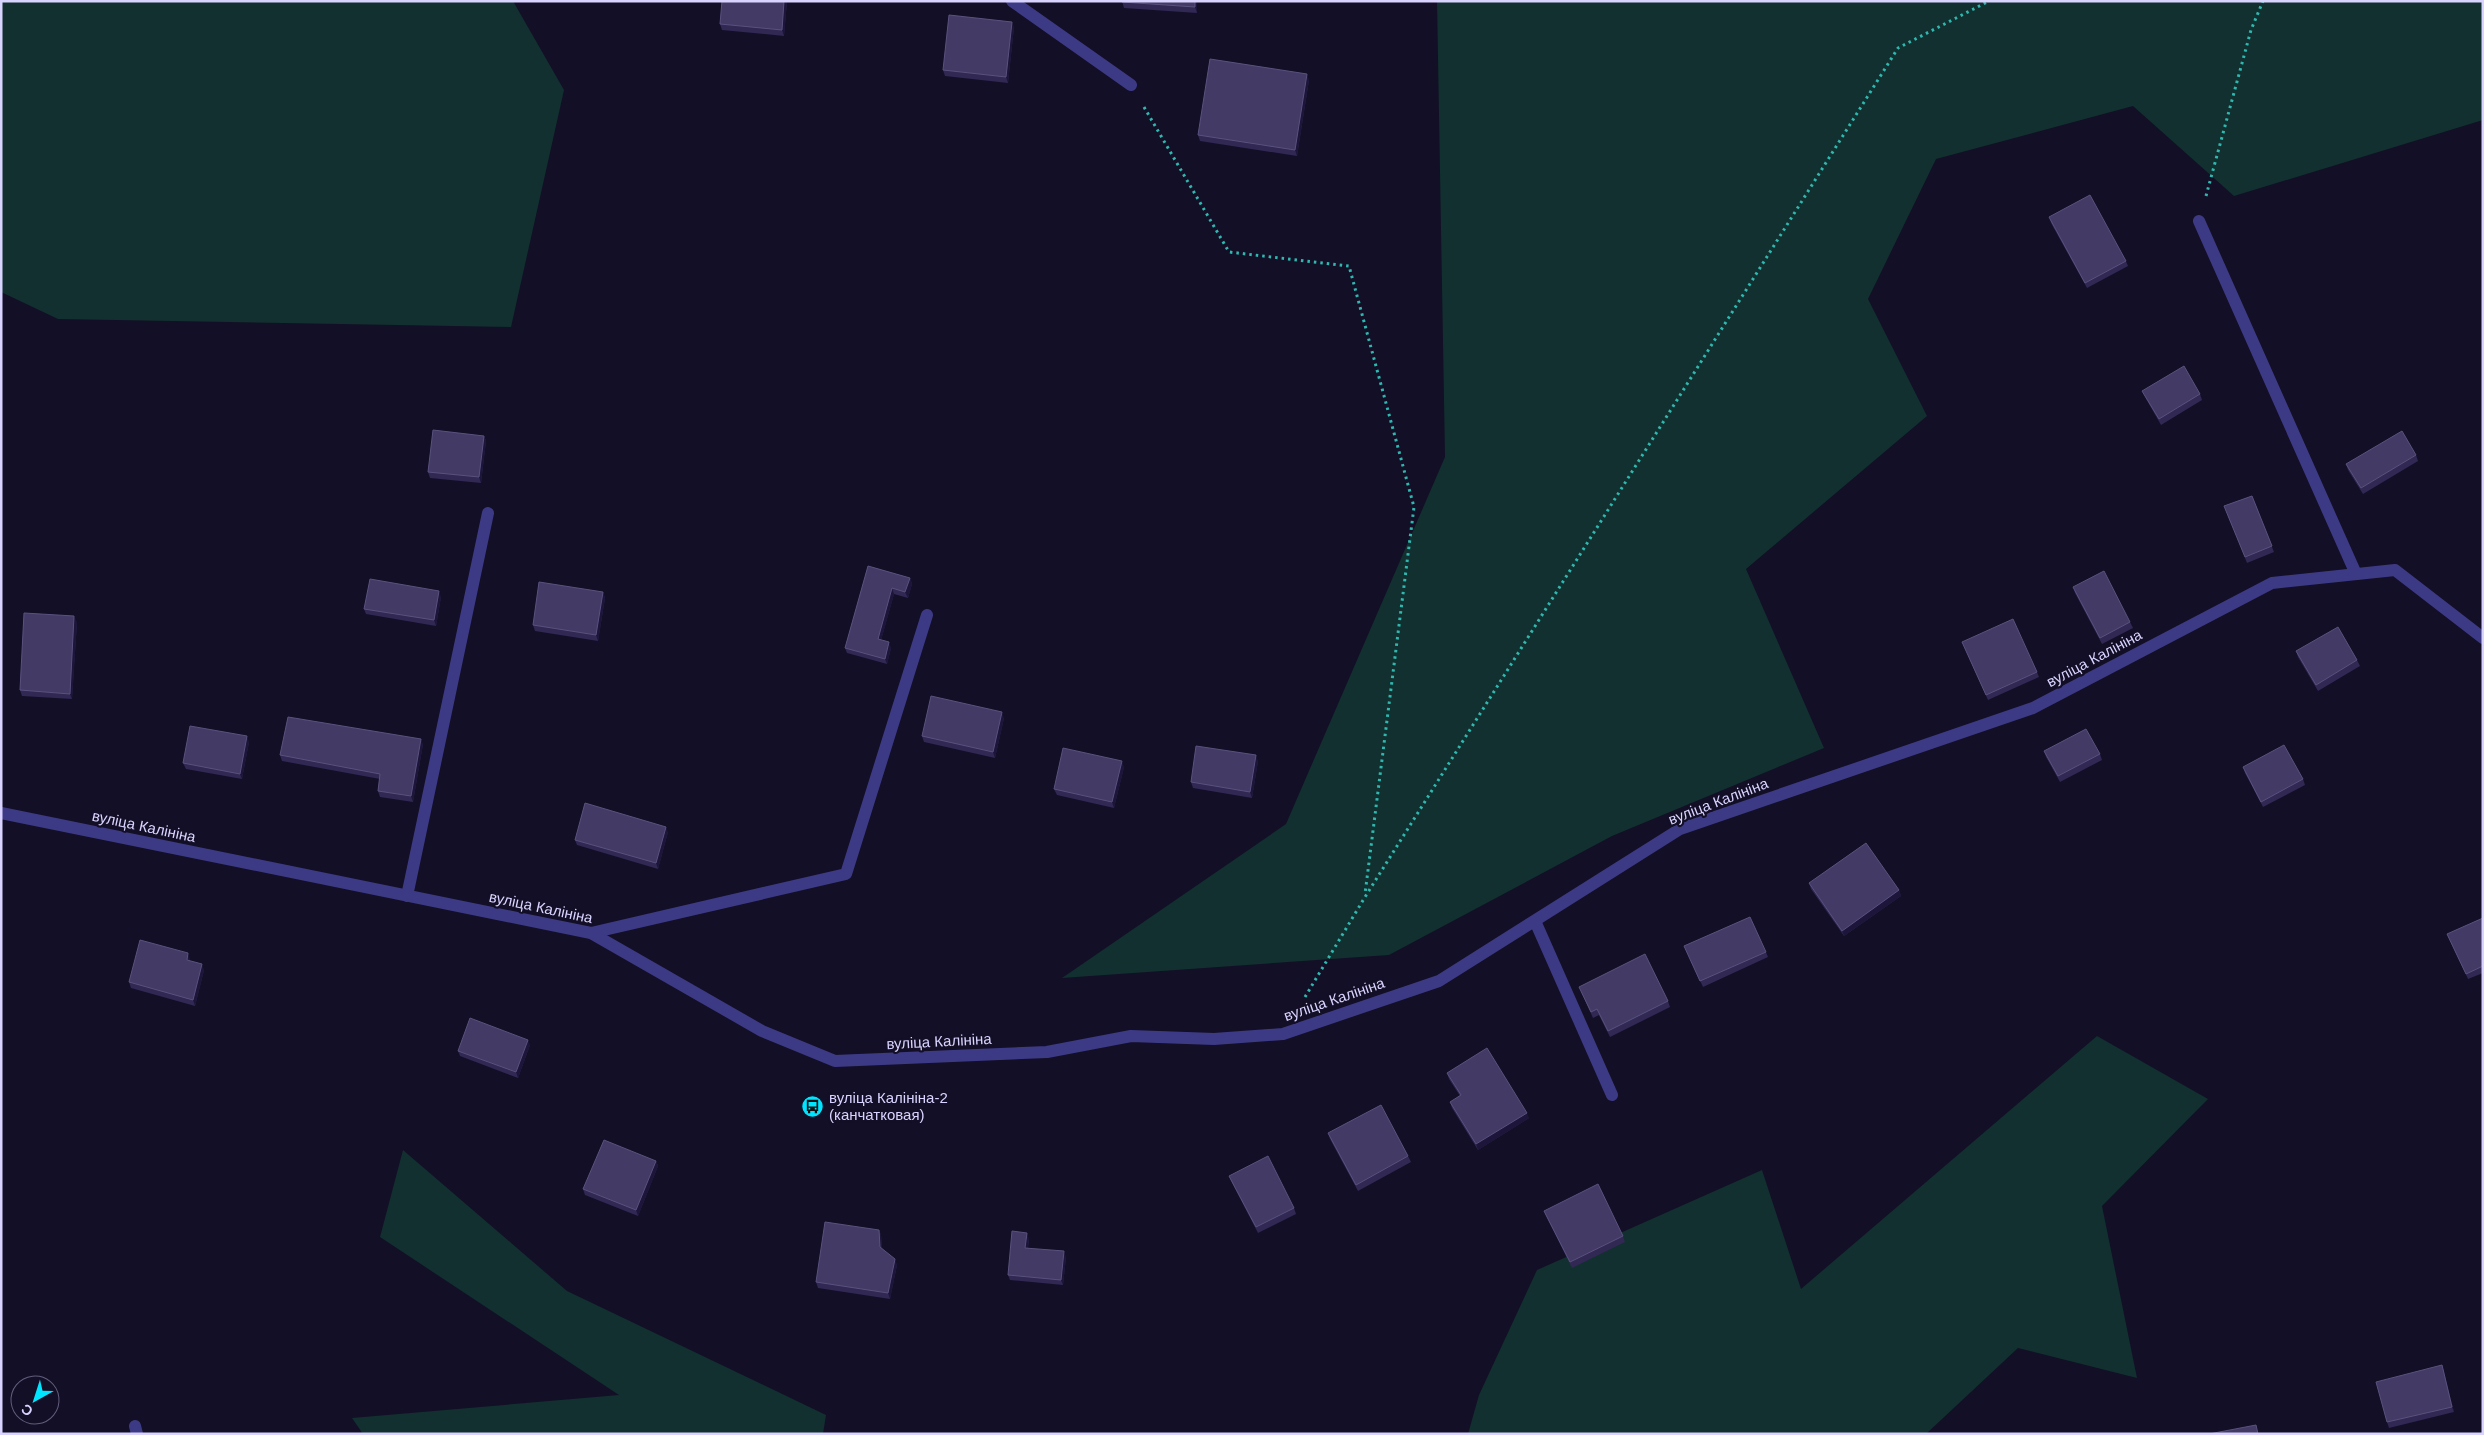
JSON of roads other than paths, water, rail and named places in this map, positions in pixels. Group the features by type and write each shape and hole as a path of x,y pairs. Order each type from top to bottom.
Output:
{"street":[{"path":"1012,1 1131,85"},
{"path":"2199,221 2356,574"},
{"path":"407,896 488,513"},
{"name":"вуліца Калініна","path":"1,813 591,933 762,1030 835,1062 1047,1052 1131,1036 1214,1039 1283,1034 1440,980 1680,830 2033,708 2272,583 2395,570 2483,638"},
{"path":"591,933 846,874 927,615"},
{"path":"1535,921 1612,1095"}],"place":[{"name":"вуліца Калініна-2 (канчатковая)","path":"813,1106"}]}
